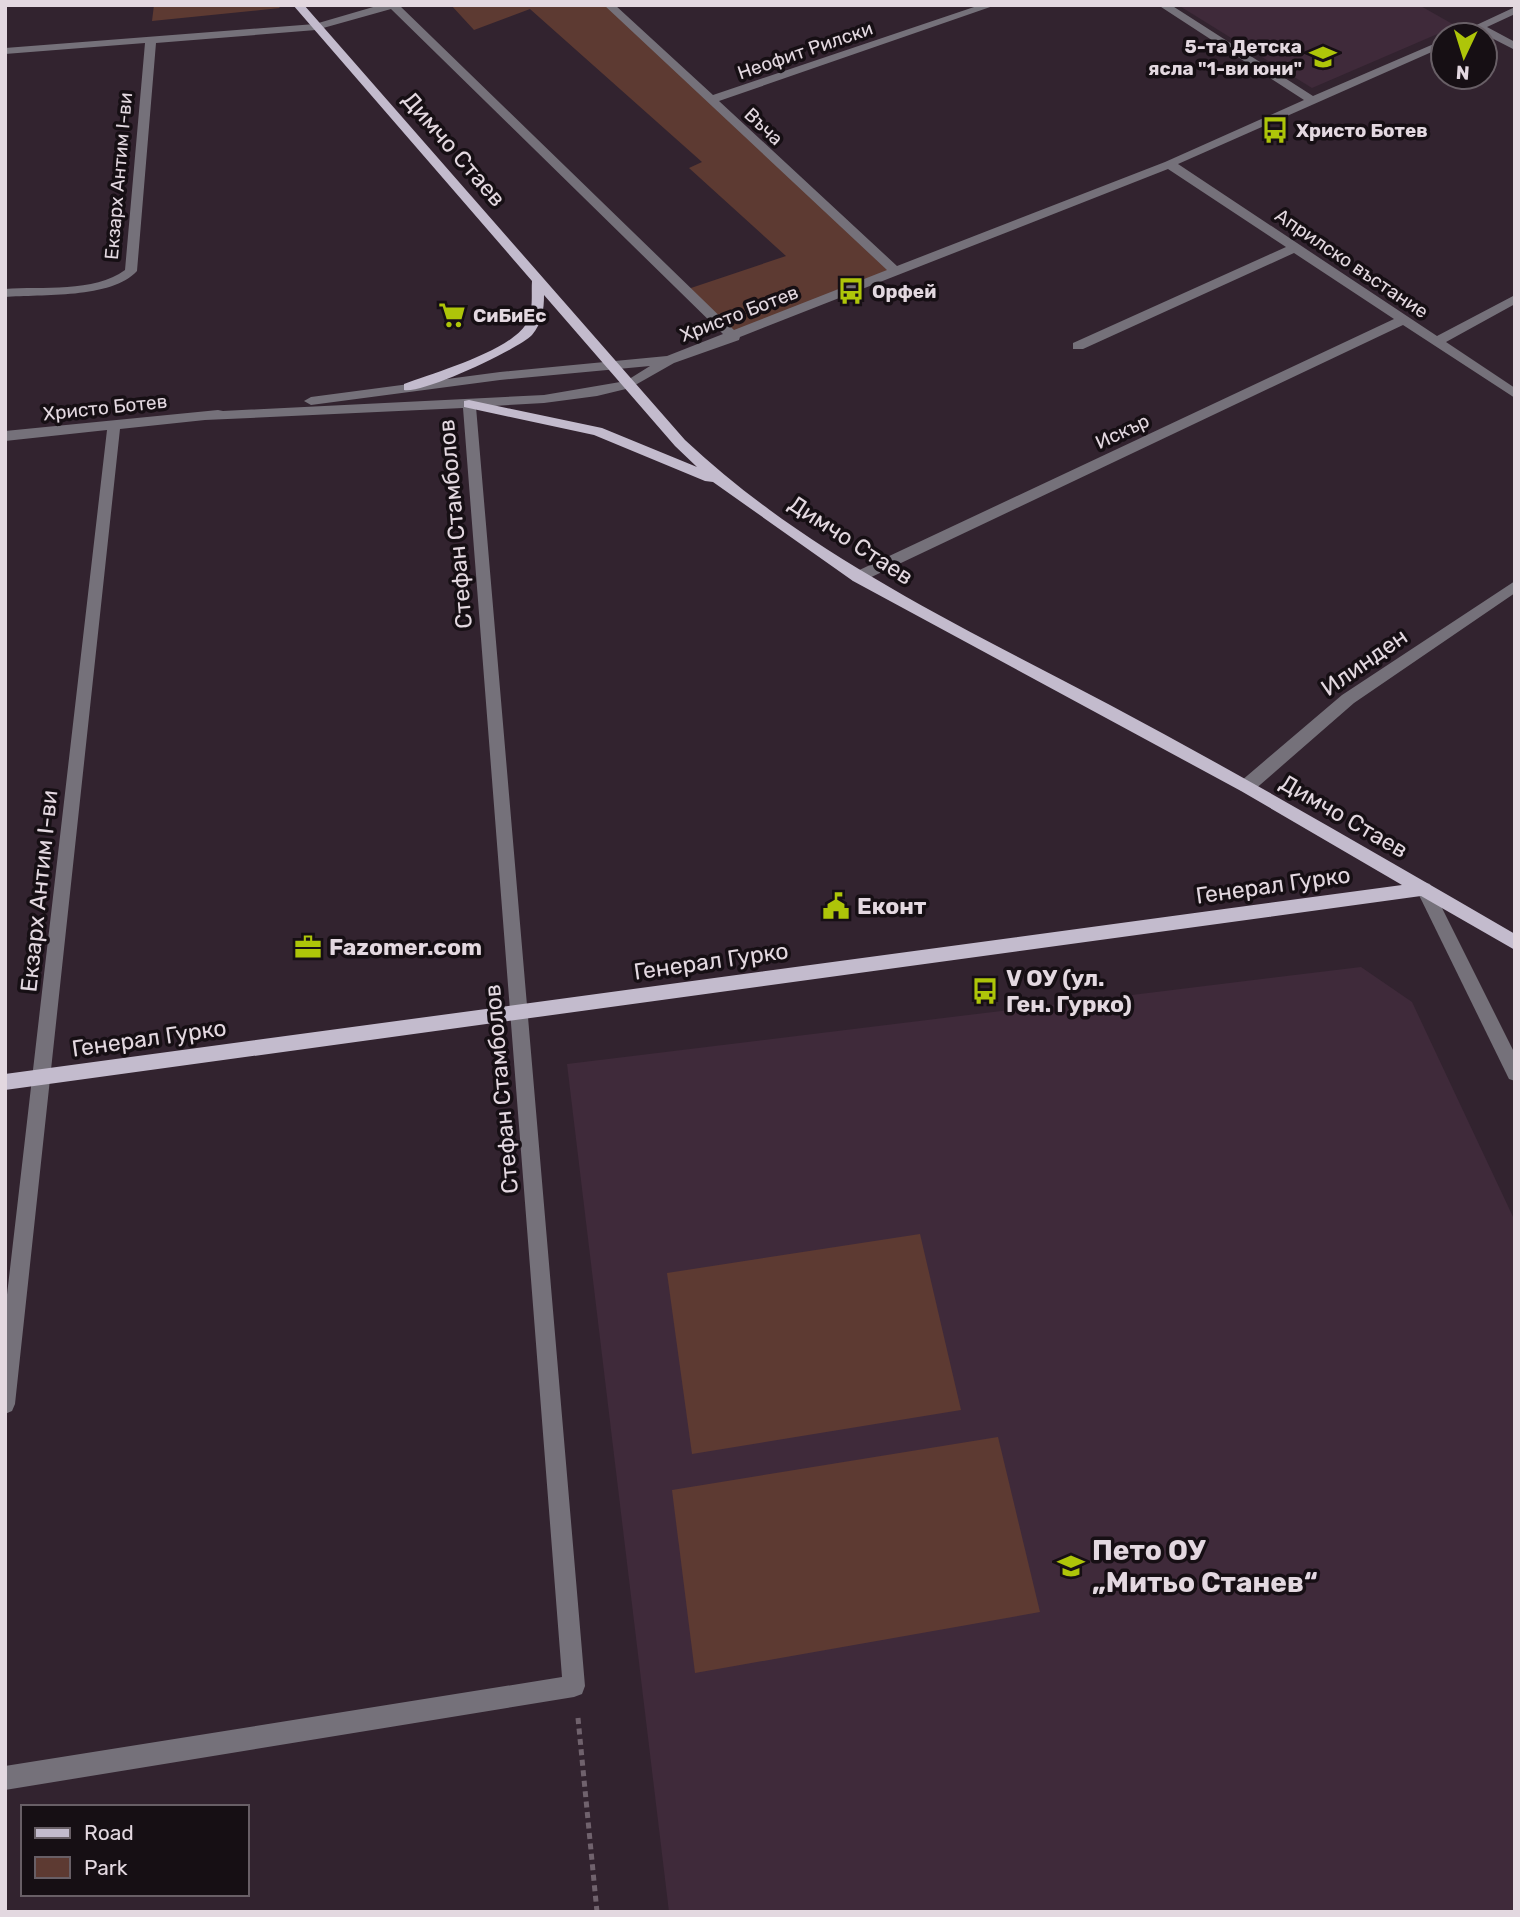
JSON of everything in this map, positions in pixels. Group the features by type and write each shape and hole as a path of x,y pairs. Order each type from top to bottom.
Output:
{"main road":[{"name":"Димчо Стаев","path":"298,5 704,468 858,577 1247,786 1515,943"},
{"path":"409,387 499,350 523,337 530,330 536,314 538,279"},
{"path":"469,404 597,431 729,487"},
{"name":"Генерал Гурко","path":"5,1082 1424,889"}],"street":[{"path":"5,51 316,27 393,5 734,337"},
{"name":"Въча","path":"609,5 896,272"},
{"name":"Неофит Рилски","path":"710,100 991,5"},
{"path":"1164,5 1313,101"},
{"path":"1492,21 1515,10"},
{"path":"1499,38 1515,47"},
{"name":"Екзарх Антим I-ви","path":"5,293 99,285 125,278 131,271 151,39"},
{"name":"Христо Ботев","path":"208,416 469,404 572,396 630,384 669,360 734,337 1169,164 1429,49"},
{"name":"Априлско въстание","path":"1169,164 1515,394"},
{"path":"1078,346 1294,248"},
{"path":"1436,342 1515,299"},
{"name":"Искър","path":"858,577 1403,320"},
{"name":"Христо Ботев","path":"5,436 208,416 409,387 669,360"},
{"name":"Стефан Стамболов","path":"469,404 574,1686"},
{"name":"Екзарх Антим I-ви","path":"5,1404 114,425"},
{"name":"Илинден","path":"1247,786 1348,699 1515,586"},
{"path":"1424,889 1515,1073"},
{"path":"5,1778 574,1686"}],"path":[{"path":"574,1686 597,1912"}],"shaded area":[{"name":"5-та Детска ясла \"1-ви юни\"","path":"1178,5 1419,5 1447,21 1429,21 1429,38 1312,88"},
{"name":"Пето ОУ „Митьо Станев“","path":"1361,967 1412,1002 1515,1221 1515,1912 669,1912 567,1064"}],"green space":[{"path":"154,5 277,5 280,8 152,21"},
{"path":"451,5 609,5 896,272 734,337 685,290 786,256 689,168 702,162 530,9 474,30"},
{"path":"920,1234 961,1410 692,1454 667,1273"},
{"path":"998,1437 1040,1612 695,1673 672,1490"}],"place":[{"name":"5-та Детска ясла \"1-ви юни\"","path":"1323,57"},
{"name":"Христо Ботев","path":"1275,130"},
{"name":"Орфей","path":"851,291"},
{"name":"СиБиЕс","path":"452,315"},
{"name":"Еконт","path":"836,906"},
{"name":"Fazomer.com","path":"308,947"},
{"name":"V ОУ (ул. Ген. Гурко)","path":"985,991"},
{"name":"Пето ОУ „Митьо Станев“","path":"1071,1566"}]}
